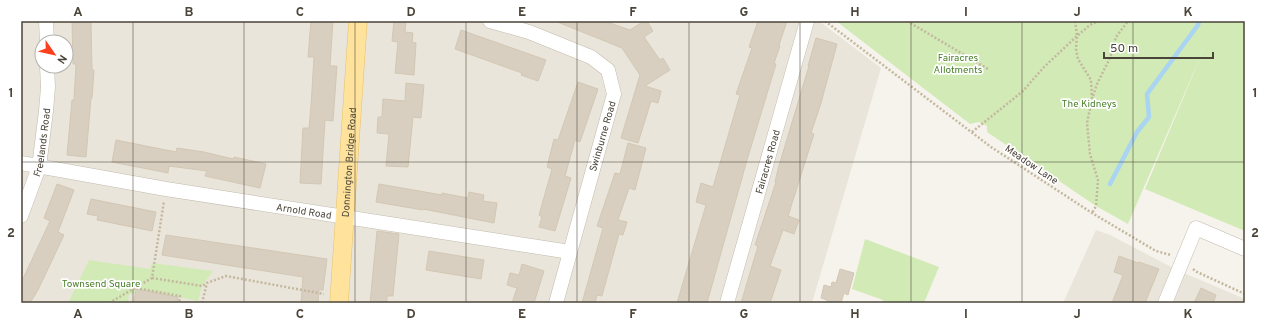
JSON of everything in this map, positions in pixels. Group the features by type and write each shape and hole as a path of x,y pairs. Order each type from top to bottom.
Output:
{"main road":[{"name":"Donnington Bridge Road","path":"334,299 345,217 358,21"}],"street":[{"path":"46,21 47,34"},
{"name":"Swinburne Road","path":"490,21 529,32 591,57 608,70 614,94 556,303"},
{"name":"Fairacres Road","path":"727,303 807,21"},
{"name":"Freelands Road","path":"21,216 39,167 46,111 47,74"},
{"name":"Arnold Road","path":"21,163 166,189 570,252"},
{"path":"1165,303 1196,228 1245,249"}],"path":[{"name":"Meadow Lane","path":"825,21 991,147 1092,214 1156,251 1182,259 1197,272 1245,294"},
{"path":"907,21 988,69"},
{"path":"1075,21 1077,36 1076,49 1078,59 1091,80 1092,99"},
{"path":"972,132 1023,91 1044,67 1077,36 1090,25 1098,21"},
{"path":"1092,214 1096,206 1098,180 1090,154 1087,123 1097,84 1110,58 1116,37 1128,21"},
{"path":"152,278 166,189"},
{"path":"109,303 152,278 202,286 226,276 334,299"},
{"path":"202,303 207,283"},
{"path":"135,287 180,296 179,303"}],"shaded area":[{"path":"21,21 819,21 881,68 812,303 21,303"},
{"path":"1096,230 1110,235 1177,270 1245,299 1245,303 1063,303"}],"green space":[{"path":"836,21 1245,21 1245,231 1145,189 1208,39 1128,224 1096,206 987,132 987,126 979,122 970,124"},
{"path":"865,239 939,267 924,303 882,303 883,300 852,289"},
{"name":"Townsend Square","path":"89,260 150,269 152,263 213,271 202,286 198,301 164,294 129,294 128,303 68,303"}],"building":[{"path":"72,21 91,21 92,70 94,70 86,157 67,155 72,100 74,100 76,64 74,64 74,34 72,34"},
{"path":"311,21 333,21 330,66 337,66 333,121 325,120 321,184 300,183 303,128 309,128 311,106 314,57 308,57"},
{"path":"394,21 406,21 405,32 413,33 412,42 416,43 414,75 395,73 398,42 392,41"},
{"path":"555,21 604,21 630,30 644,21 647,21 653,31 644,37 660,60 663,58 670,70 645,86 661,91 658,103 651,101 638,143 621,138 640,75 622,48"},
{"path":"758,21 787,21 774,63 776,64 747,160 707,303 677,303 706,205 696,202 701,183 713,187 740,95 736,94 752,48 749,47"},
{"path":"461,30 546,60 538,81 521,75 522,73 455,49"},
{"path":"816,38 837,44 811,133 814,134 788,216 799,220 794,234 783,230 770,266 781,270 770,303 741,303 758,246 755,245 776,182 778,169"},
{"path":"578,82 598,89 580,142 575,140 565,176 571,178 555,231 539,227 542,217 539,215 552,169 547,167 554,139 558,140"},
{"path":"406,83 424,85 421,118 413,117 408,167 386,166 389,134 377,133 378,117 382,117 383,99 405,101"},
{"path":"116,140 176,152 177,148 204,152 233,159 234,157 266,164 260,188 205,176 207,171 169,166 168,173 112,162"},
{"path":"628,143 646,148 635,190 629,188 618,220 627,222 623,235 619,234 602,296 597,295 595,303 582,303 603,228 597,226 615,173 620,174"},
{"path":"57,184 74,190 58,232 64,235 38,290 30,303 21,303 21,283 50,221 44,218"},
{"path":"379,184 468,198 469,192 484,195 483,201 497,203 494,223 423,209 376,202"},
{"path":"91,199 156,212 152,231 97,220 98,216 87,214"},
{"path":"377,231 399,234 393,296 387,296 387,303 370,303"},
{"path":"166,235 327,259 323,290 319,290 318,303 301,303 303,277 162,255"},
{"path":"429,251 484,260 481,279 426,270"},
{"path":"1119,256 1159,269 1145,303 1112,303 1123,275 1114,272"},
{"path":"522,264 544,271 534,303 512,303 517,288 507,285 510,273 519,275"},
{"path":"840,269 854,273 848,295 844,293 841,303 827,303 827,300 821,298 824,285 831,287 832,282 836,283"},
{"path":"1201,288 1216,295 1213,303 1194,303"},
{"path":"136,289 178,297 177,303 134,303"}],"waterway":[{"path":"1110,184 1137,132 1149,117 1147,94 1198,25 1199,21"}],"park label":[{"name":"Fairacres Allotments","path":"958,62"},
{"name":"The Kidneys","path":"1089,103"}]}
